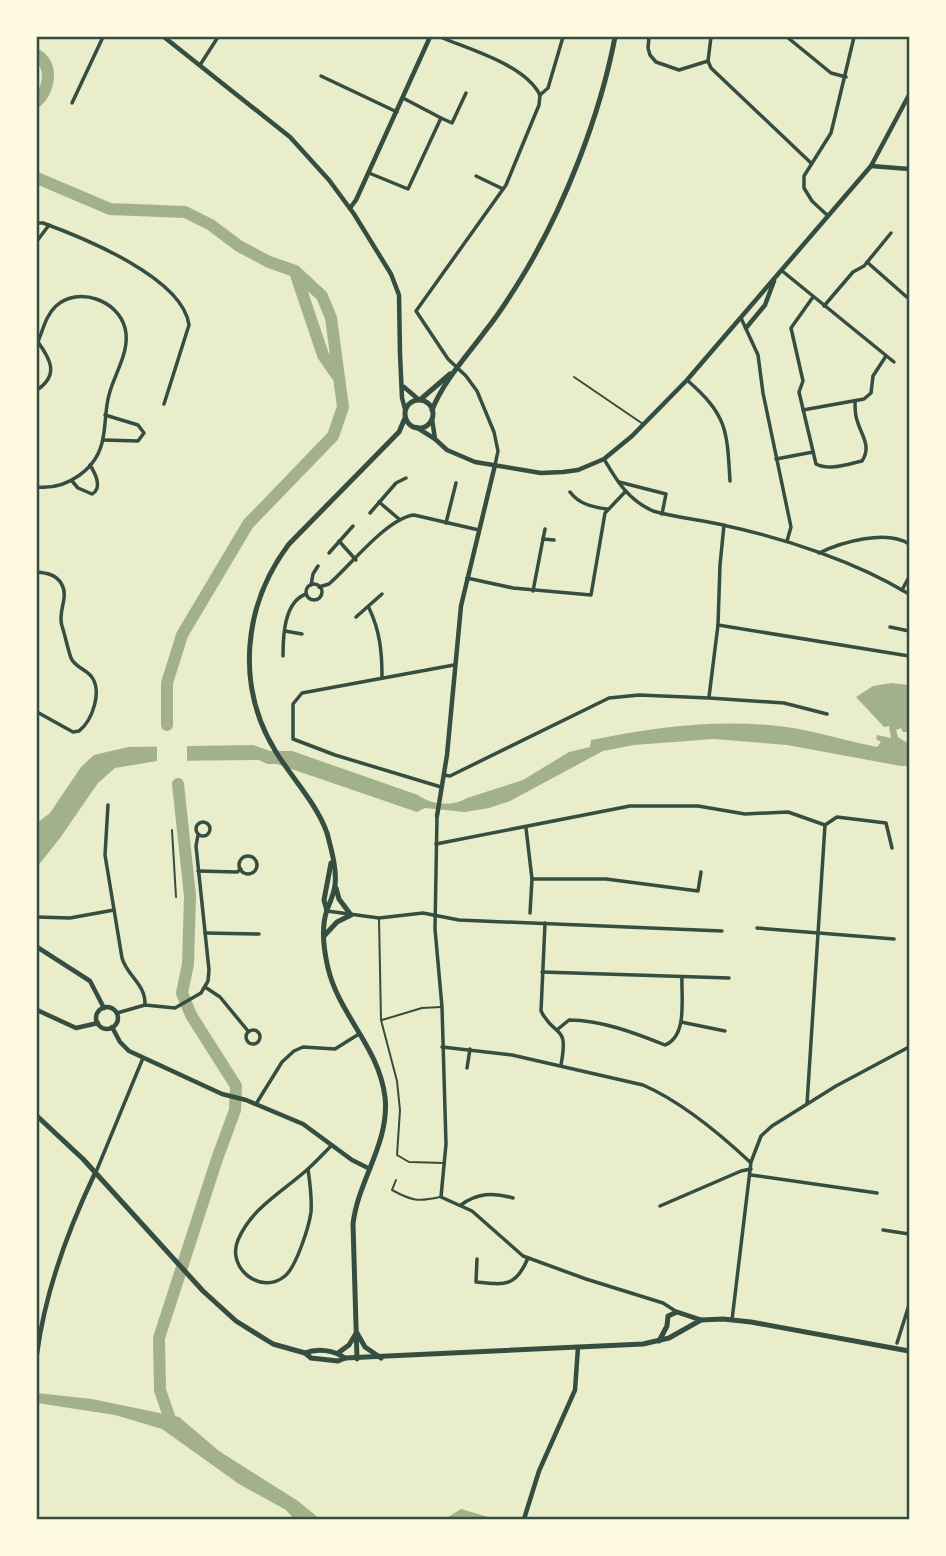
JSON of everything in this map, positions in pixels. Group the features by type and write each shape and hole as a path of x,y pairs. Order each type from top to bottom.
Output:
{"main road":[{"path":"164,37 290,137 350,208 391,274 399,295 402,398 405,409 405,418 399,432 289,544 264,584 252,625 249,664 255,702 268,736 326,829 337,897 351,915 337,922 324,936"},
{"path":"350,208 355,204 430,37"},
{"path":"435,439 432,410 453,372 487,329 522,277 554,218 584,147 615,37"},
{"path":"405,418 447,450 475,462 541,473 578,470 604,459 644,424 687,380 871,166 909,95"},
{"path":"871,166 909,169"},
{"path":"746,328 765,304 775,277"},
{"path":"405,409 410,402 419,399 453,372"},
{"path":"403,387 427,402 432,410"},
{"path":"399,432 425,426 432,419"},
{"path":"437,816 444,775 458,623 495,465"},
{"path":"327,911 324,900 332,860"},
{"path":"335,884 327,911 325,953 339,1000 380,1072 386,1105 382,1138 356,1202 352,1234 357,1359"},
{"path":"37,947 90,982 104,1008"},
{"path":"104,1008 110,1008 117,1013 118,1020 113,1027 103,1028 98,1023 97,1014 104,1008"},
{"path":"37,1010 76,1028 98,1023"},
{"path":"113,1027 124,1046 143,1058 222,1094 246,1100 303,1124 352,1160 370,1169"},
{"path":"37,1116 96,1172 212,1301 247,1330 273,1344 305,1353 312,1358 338,1361 345,1358 643,1344 669,1338 701,1320"},
{"path":"37,1354 42,1316 51,1285 96,1172"},
{"path":"659,1340 667,1326 668,1316 677,1312 701,1320 732,1320 909,1351"},
{"path":"686,1316 687,1326"},
{"path":"667,1326 676,1333"},
{"path":"338,1353 349,1345 356,1332"},
{"path":"356,1332 365,1347 381,1358"},
{"path":"524,1519 539,1471 575,1390 578,1347"},
{"path":"305,1353 313,1350 338,1353 345,1358"}],"street":[{"path":"72,103 103,37"},
{"path":"199,67 218,37"},
{"path":"440,37 521,73 534,83 540,95 539,105 503,189 417,307 416,313 448,359 477,391 494,432 498,451 495,465"},
{"path":"540,95 548,88 563,37"},
{"path":"649,37 648,48 656,62 679,70 708,61"},
{"path":"711,37 708,61 711,68 811,163"},
{"path":"787,37 831,73 846,77"},
{"path":"827,215 812,201 804,188 804,176 831,133 854,37"},
{"path":"321,76 397,112"},
{"path":"403,98 452,123 466,93"},
{"path":"369,173 408,189 441,118"},
{"path":"476,176 503,189"},
{"path":"37,223 86,239 130,262 174,294 187,312 188,325 164,404"},
{"path":"37,241 49,225"},
{"path":"824,306 891,233"},
{"path":"867,262 909,299"},
{"path":"781,270 894,362"},
{"path":"37,390 48,379 52,368 48,356 37,343 48,315 58,304 82,296 105,302 121,318 127,340 109,395 103,440 97,456 72,481 50,488 37,487"},
{"path":"813,297 791,328 803,381 799,391 816,464 825,468 862,461 865,457 867,450 857,421 855,402"},
{"path":"740,318 758,355 763,393 791,527 787,541"},
{"path":"803,410 864,399 871,393 873,376 886,356"},
{"path":"687,380 710,400 725,429 730,481"},
{"path":"103,440 138,441 144,433 138,425 105,415"},
{"path":"776,459 813,452"},
{"path":"604,459 625,492 643,506 662,514 724,525 787,541 873,575 909,594"},
{"path":"72,481 85,492 96,492 96,478 90,465"},
{"path":"369,513 396,483 406,478"},
{"path":"617,481 666,494 662,514"},
{"path":"446,523 456,483"},
{"path":"570,492 575,500 607,509"},
{"path":"467,578 533,591 589,596 593,594 607,509 625,492"},
{"path":"379,501 398,519"},
{"path":"319,587 321,594 317,600 309,599 306,594 307,587 329,584 398,519 414,516 479,530"},
{"path":"709,698 718,625 724,525"},
{"path":"329,553 353,526"},
{"path":"533,591 545,529"},
{"path":"819,553 838,544 889,536 909,544"},
{"path":"543,539 554,540"},
{"path":"339,541 356,560"},
{"path":"312,585 313,574 318,566"},
{"path":"37,572 51,575 62,585 65,597 61,624 68,640 70,656 74,663 92,677 96,695 89,718 79,731 73,732 37,712"},
{"path":"902,590 909,577"},
{"path":"283,656 285,631 292,605 306,594"},
{"path":"356,617 382,594"},
{"path":"369,608 379,627 382,677"},
{"path":"718,625 909,656"},
{"path":"890,627 909,631"},
{"path":"285,631 302,634"},
{"path":"441,790 293,739 293,704 302,693 454,665"},
{"path":"444,775 450,776 480,762 609,698 639,695 784,703 827,714"},
{"path":"108,805 105,855 123,962 142,987 145,1005"},
{"path":"436,844 630,806 698,806 745,814 788,812 825,825"},
{"path":"437,816 435,916 442,1007 445,1163 441,1197 472,1211 517,1252 528,1258 663,1303 677,1312"},
{"path":"825,825 837,817 886,823 892,848"},
{"path":"117,1013 145,1005 175,1008 201,993 205,987 209,970 198,871 198,835 195,829 201,822 208,824 209,833 205,836 198,835"},
{"path":"807,1104 825,825"},
{"path":"526,827 532,879 530,913"},
{"path":"250,856 257,862 253,872 245,873 241,869 241,861 245,857 250,856"},
{"path":"198,871 237,872 241,869"},
{"path":"532,879 606,879 698,891 701,872"},
{"path":"37,917 69,918 114,910"},
{"path":"327,911 379,918 423,913 459,920 722,931"},
{"path":"545,923 541,1011 558,1029 564,1042 561,1065"},
{"path":"757,928 894,939"},
{"path":"205,933 259,934"},
{"path":"542,972 729,978"},
{"path":"558,1029 569,1020 575,1020 612,1027 665,1045 673,1041 681,1022 682,977"},
{"path":"205,987 220,997 248,1031 247,1041 251,1044 258,1042 261,1038 259,1032 253,1029 248,1031"},
{"path":"681,1022 725,1031"},
{"path":"256,1105 276,1071 294,1051 303,1047 335,1049 360,1033"},
{"path":"442,1047 512,1055 643,1085 662,1093 751,1163"},
{"path":"732,1320 751,1163 761,1136 807,1104 909,1047"},
{"path":"467,1068 470,1049"},
{"path":"96,1172 143,1058"},
{"path":"308,1169 311,1213 293,1267 277,1281 264,1283 251,1279 237,1263 237,1242 264,1203 308,1169 332,1145"},
{"path":"660,1206 751,1169"},
{"path":"751,1175 877,1193"},
{"path":"461,1205 473,1196 484,1194 500,1194 513,1198"},
{"path":"883,1230 909,1234"},
{"path":"477,1259 476,1282 499,1285 511,1282 522,1273 528,1258"},
{"path":"663,1303 668,1316"},
{"path":"897,1343 909,1305"}],"lane":[{"path":"574,377 644,424"},
{"path":"172,830 176,897"},
{"path":"379,918 381,1020 395,1070 401,1125 397,1155 409,1162 445,1163"},
{"path":"381,1020 422,1008 442,1007"},
{"path":"396,1180 392,1190 410,1200 422,1201 441,1197"}],"shaded area":[{"path":"891,683 909,685 909,732 903,732 901,728 896,730 898,737 909,744 909,766 787,745 714,739 634,745 603,751 510,801 489,808 465,812 425,808 417,812 259,760 157,761 115,768 98,783 37,867 37,823 50,813 81,767 94,755 128,747 253,745 270,751 292,751 429,801 449,804 523,780 569,752 590,747 591,740 668,727 773,725 877,747 881,742 876,739 877,735 891,738 889,726 884,727 856,697 873,686"},
{"path":"37,1393 92,1399 179,1417 219,1451 298,1501 320,1519 294,1519 286,1510 239,1484 162,1429 115,1415 37,1403"},
{"path":"461,1509 495,1519 445,1519"}],"pier":[{"path":"157,744 187,744 187,765 157,765"}],"waterway":[{"path":"37,55 48,71 47,85 37,101"},
{"path":"37,178 110,209 185,212 211,225 239,246 269,262 295,271 322,296 331,318 343,407 333,436 248,524 182,635 167,683 167,725"},
{"path":"295,272 323,355 336,374"},
{"path":"172,1425 160,1390 159,1338 235,1110 236,1086 191,1015 182,993 188,964 190,896 178,784"}]}
